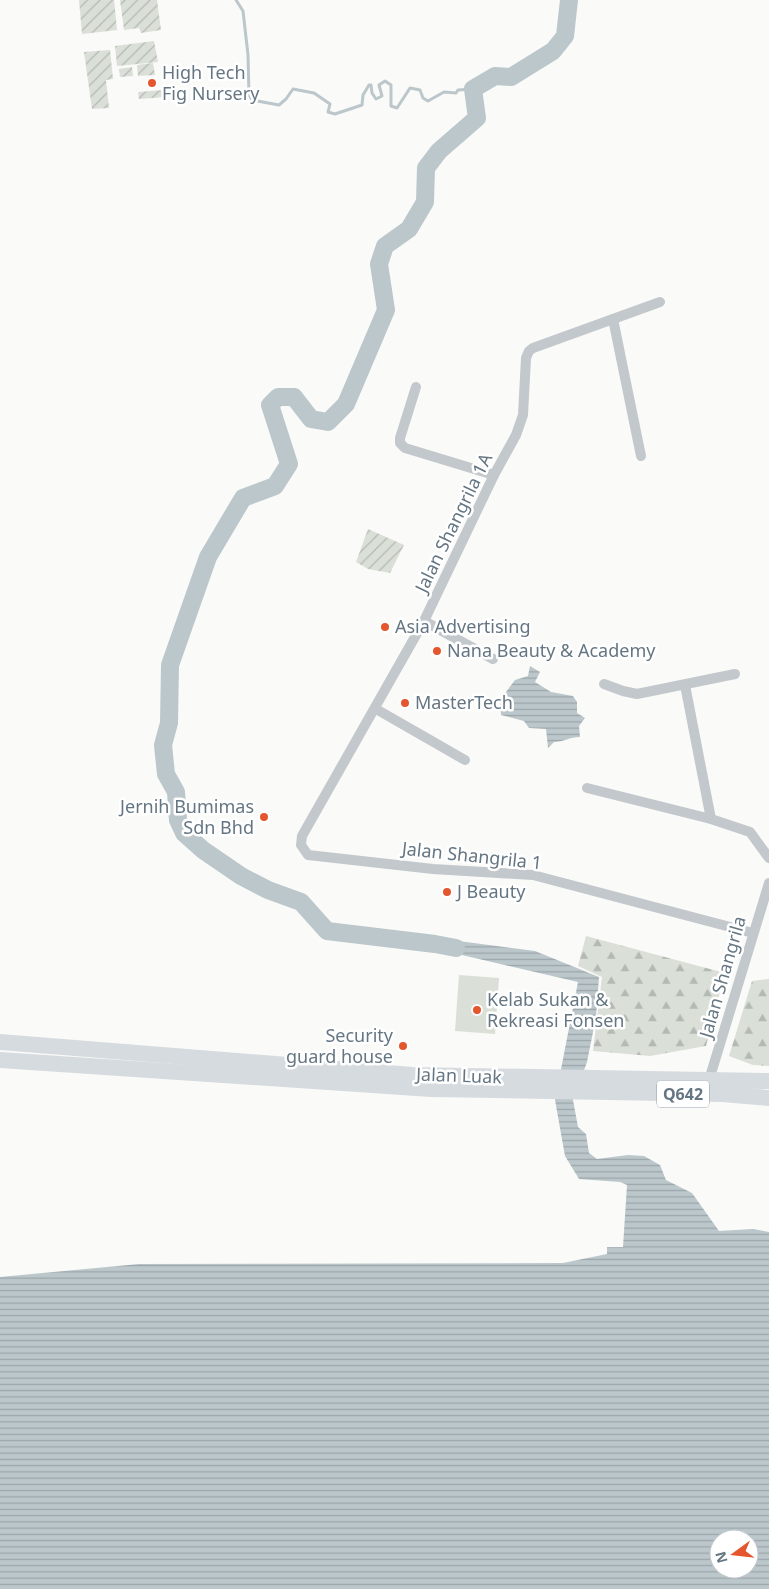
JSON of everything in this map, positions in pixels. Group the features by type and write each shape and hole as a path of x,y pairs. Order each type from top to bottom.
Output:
{"main road":[{"name":"Jalan Luak","path":"0,1042 532,1085"},
{"name":"Jalan Luak","path":"0,1060 431,1089 532,1085 597,1086 769,1098"},
{"name":"Jalan Luak","path":"597,1086 710,1080 769,1082"}],"street":[{"name":"Jalan Shangrila 1A","path":"303,850 301,845 302,836 424,621 494,475 516,435 523,415 528,351 660,302"},
{"path":"614,319 641,456"},
{"path":"416,387 400,443 405,448 494,475"},
{"path":"424,621 493,659"},
{"path":"604,684 637,694 735,674"},
{"path":"685,685 711,819"},
{"path":"376,708 465,760"},
{"path":"587,788 711,819 750,832 769,858"},
{"name":"Jalan Shangrila 1","path":"303,850 308,855 433,869 533,875 753,933"},
{"name":"Jalan Shangrila","path":"710,1080 769,883"}],"green space":[{"path":"79,0 114,0 117,30 82,34"},
{"path":"120,0 157,0 161,30 141,33 139,28 124,30"},
{"path":"154,41 158,62 117,66 115,46"},
{"path":"110,50 113,79 106,80 109,108 92,109 84,52"},
{"path":"153,63 155,75 138,76 137,65"},
{"path":"132,67 133,76 120,77 119,69"},
{"path":"164,90 166,97 139,99 138,92"},
{"path":"368,529 404,545 390,573 368,569 356,562"},
{"path":"586,936 725,973 706,1046 650,1056 593,1051 602,977 578,966"},
{"path":"459,975 499,978 495,1034 455,1031"},
{"path":"769,979 769,1066 753,1065 729,1056 752,981"}],"shaded area":[{"path":"530,666 540,672 535,682 551,692 573,696 577,702 577,713 585,718 579,726 580,737 554,742 548,748 546,729 529,728 524,721 501,715 500,700 515,680 528,676"},
{"path":"451,940 535,951 599,977 596,1017 587,1062 573,1100 578,1127 586,1134 589,1153 597,1159 628,1155 644,1156 660,1165 666,1180 692,1193 719,1231 753,1229 769,1232 769,1589 0,1589 0,1277 139,1264 563,1263 607,1254 607,1247 623,1247 627,1185 620,1182 579,1179 565,1156 555,1100 578,982 462,955 435,944"}],"waterway":[{"path":"236,0 243,11 248,55 249,95 252,100 279,105 293,89 314,93 330,104 328,112 335,114 362,105 363,95 369,85 371,85 372,93 376,99 382,96 379,85 385,81 391,85 391,106 397,108 410,88 420,90 423,98 428,101 444,92 456,93 458,90 473,89"},
{"path":"456,948 327,931 301,902 268,890 241,876 203,850 184,833 178,820 176,792 166,774 163,745 169,723 170,665 208,557 243,498 275,486 289,464 270,405 278,397 294,397 311,419 328,422 346,404 386,310 379,264 385,246 409,229 425,202 426,168 439,151 477,118 473,89 495,76 511,77 553,51 565,36 569,0"}],"place":[{"name":"High Tech Fig Nursery","path":"152,83"},
{"name":"Asia Advertising","path":"385,627"},
{"name":"Nana Beauty & Academy","path":"437,651"},
{"name":"MasterTech","path":"405,703"},
{"name":"Jernih Bumimas Sdn Bhd","path":"264,817"},
{"name":"J Beauty","path":"447,892"},
{"name":"Kelab Sukan & Rekreasi Fonsen","path":"477,1010"},
{"name":"Security guard house","path":"403,1046"}]}
